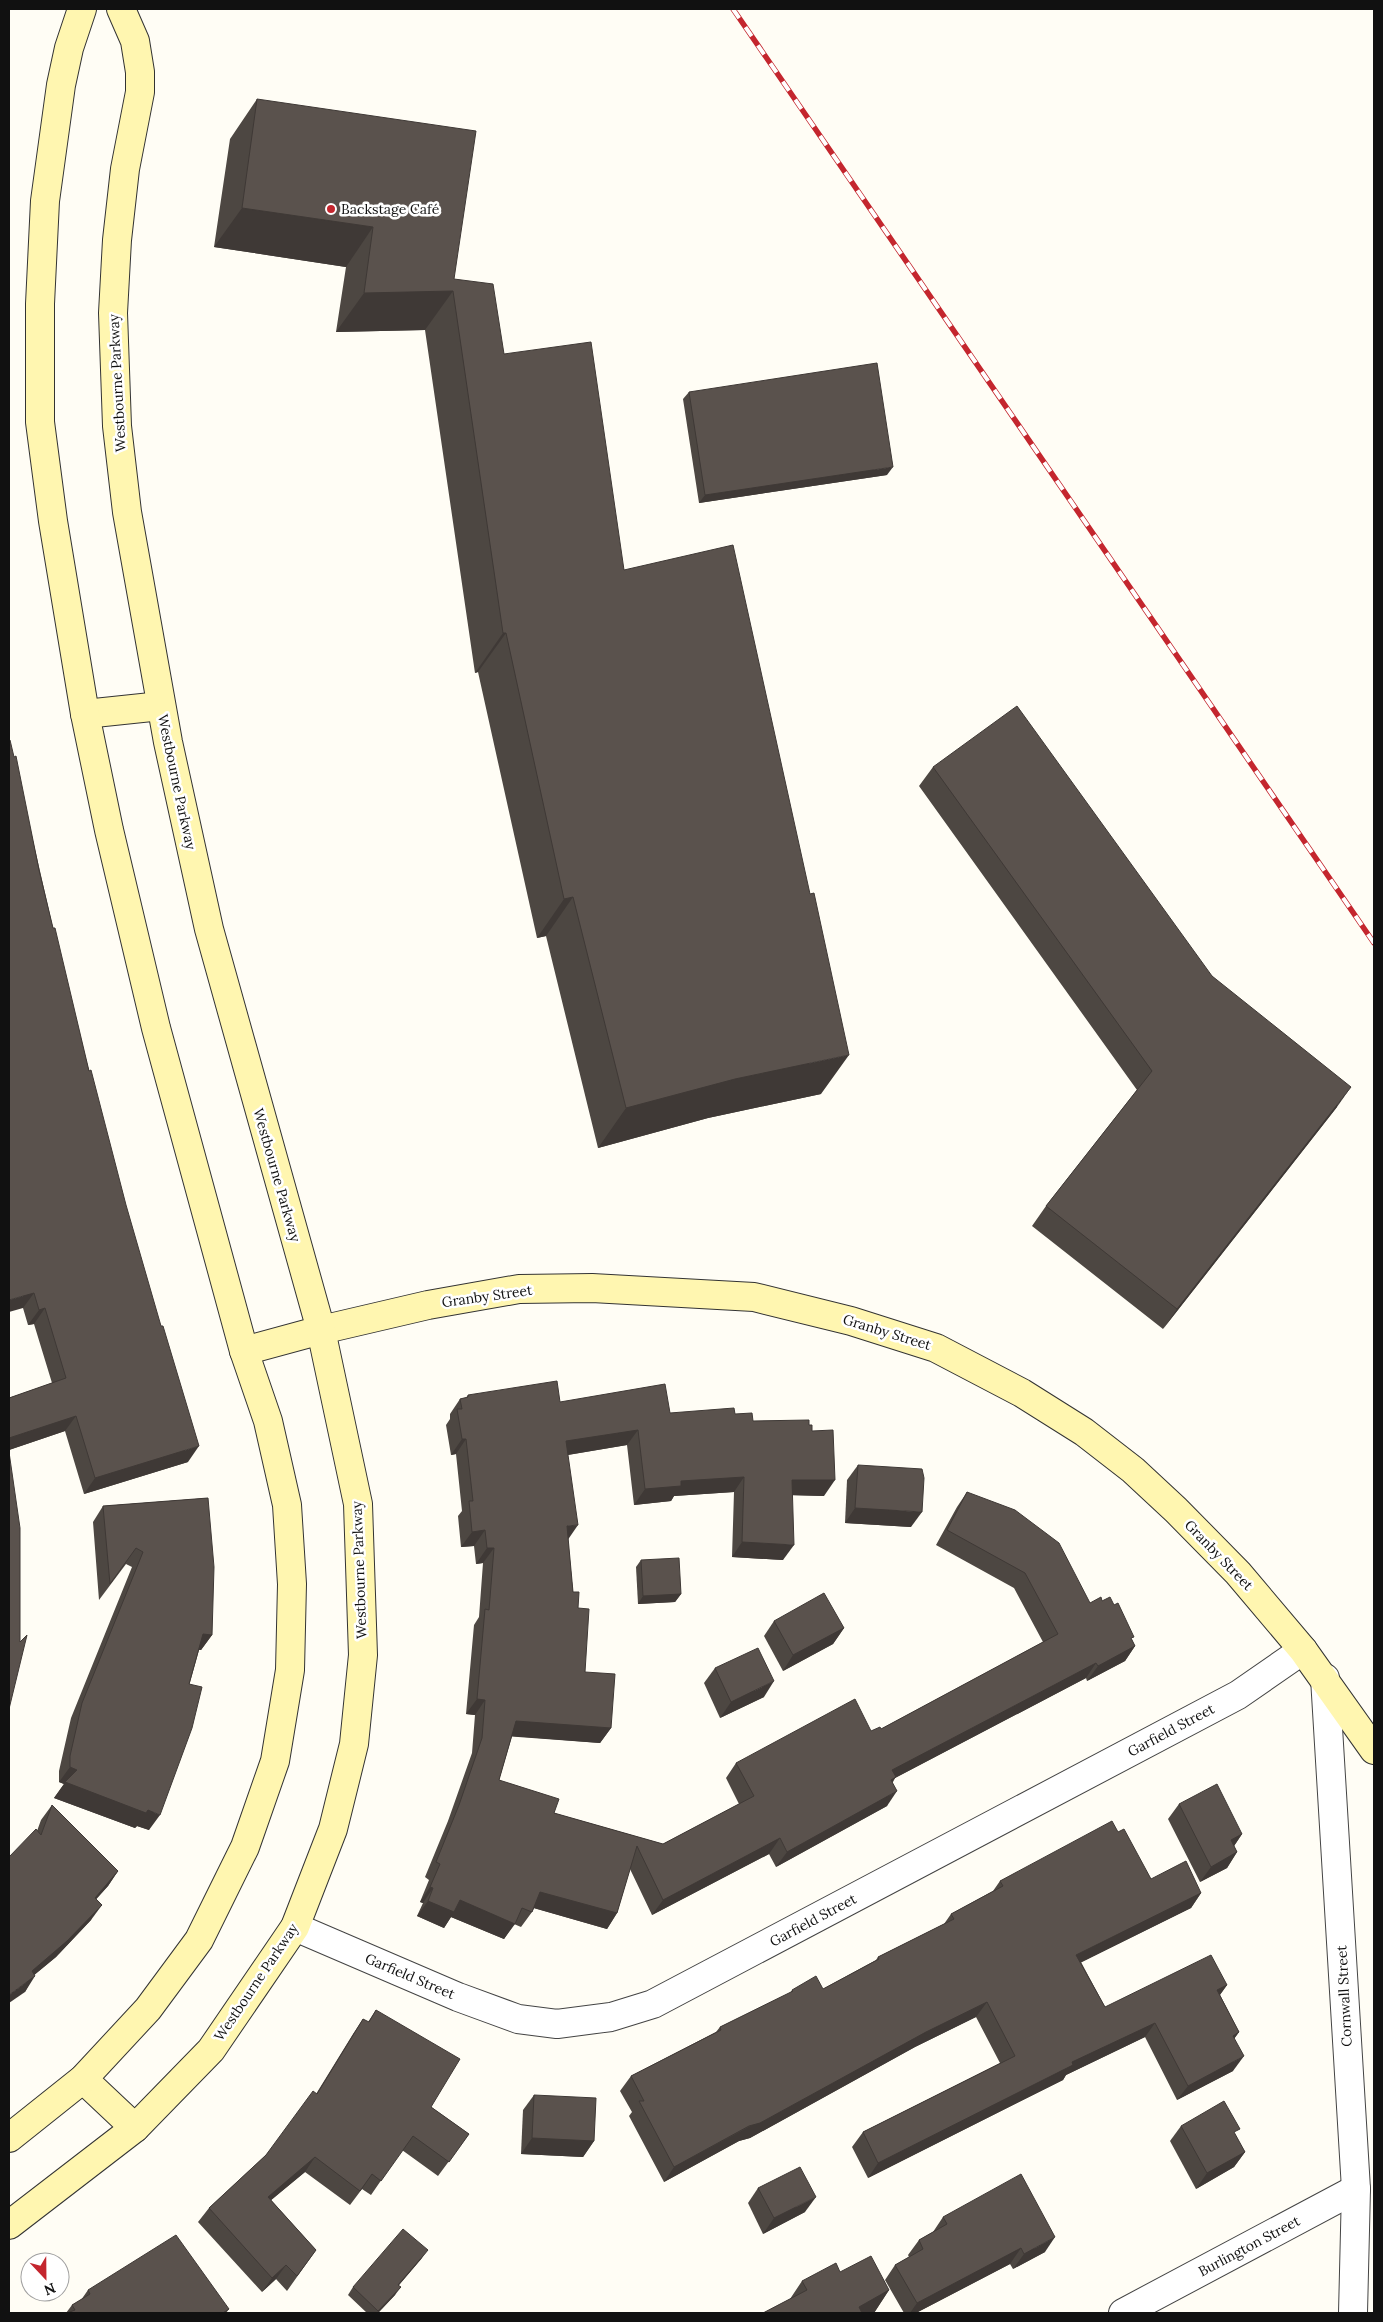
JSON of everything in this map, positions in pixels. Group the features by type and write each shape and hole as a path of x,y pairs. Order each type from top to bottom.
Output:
{"main road":[{"path":"9,2138 83,2079 148,2010 199,1940 245,1847 275,1761 290,1670 292,1584 287,1505 268,1421 244,1351 156,1028 109,830 85,714 53,520 40,422 40,304 44,201 61,85 69,48 82,9"},
{"name":"Westbourne Parkway","path":"9,2225 135,2128 211,2050 295,1926 336,1819 354,1744 363,1656 358,1504 321,1330 209,929 161,706 127,512 117,426 114,313 117,240 125,169 140,92 140,72 135,41 121,9"},
{"path":"85,714 161,706"},
{"name":"Granby Street","path":"244,1351 321,1330 428,1305 519,1290 592,1288 754,1296 851,1321 936,1348 1022,1393 1084,1432 1133,1470 1238,1573 1303,1650 1374,1750"},
{"path":"83,2079 135,2128"}],"street":[{"name":"Garfield Street","path":"295,1926 458,1998 518,2019 557,2024 611,2018 653,2004 1238,1694 1303,1650"},
{"name":"Cornwall Street","path":"1324,1678 1365,2184 1353,2313"},
{"name":"Burlington Street","path":"1123,2313 1365,2184"}],"building":[{"path":"257,99 476,131 454,279 493,284 504,354 591,342 624,570 733,545 810,894 814,893 849,1055 735,1079 626,1108 573,897 564,899 506,633 503,633 453,291 364,293 373,227 242,208"},
{"path":"877,363 893,467 705,495 689,392"},
{"path":"1017,706 1212,976 1351,1087 1177,1309 1046,1206 1152,1071 933,767"},
{"path":"9,740 14,757 16,756 39,870 53,928 55,928 89,1071 91,1070 126,1205 161,1326 163,1326 199,1446 95,1478 76,1416 9,1438 9,1398 66,1378 45,1308 39,1310 34,1293 9,1300"},
{"path":"557,1381 560,1402 665,1384 670,1413 734,1408 735,1414 752,1413 753,1421 809,1420 809,1425 812,1425 812,1431 833,1430 835,1480 792,1480 794,1545 742,1542 744,1477 681,1481 681,1486 645,1489 638,1430 566,1441 578,1525 567,1526 573,1592 579,1592 578,1608 589,1609 585,1672 615,1674 611,1728 516,1721 499,1780 559,1799 554,1813 663,1844 754,1796 736,1763 855,1699 871,1731 880,1727 881,1729 1058,1634 1025,1573 947,1530 967,1492 1015,1510 1059,1543 1090,1603 1101,1597 1102,1601 1110,1597 1114,1605 1118,1603 1134,1637 1131,1638 1135,1646 1098,1666 1096,1663 892,1770 896,1777 891,1780 897,1791 787,1852 780,1838 663,1900 637,1846 617,1913 540,1892 532,1912 522,1908 515,1924 460,1900 454,1912 428,1901 433,1888 430,1887 440,1864 436,1862 459,1805 482,1738 485,1700 477,1699 485,1609 489,1610 494,1548 487,1548 485,1530 472,1532 469,1501 473,1501 466,1439 462,1439 457,1409 462,1409 460,1399 468,1397 468,1395"},
{"path":"9,1452 20,1528 20,1642 27,1635 9,1709"},
{"path":"858,1465 922,1469 924,1478 922,1512 855,1508"},
{"path":"208,1498 214,1567 212,1635 203,1634 189,1684 202,1687 192,1728 160,1815 148,1810 146,1813 65,1782 77,1770 70,1767 70,1756 82,1703 143,1552 136,1548 110,1584 103,1506"},
{"path":"679,1558 681,1594 643,1596 641,1560"},
{"path":"824,1593 844,1628 793,1655 774,1621"},
{"path":"758,1648 774,1681 731,1702 715,1668"},
{"path":"1217,1784 1242,1834 1231,1840 1237,1852 1211,1867 1179,1804"},
{"path":"52,1805 118,1871 95,1898 102,1905 67,1941 32,1971 35,1976 9,1995 9,1857 36,1829 41,1835"},
{"path":"1112,1821 1118,1832 1124,1829 1151,1879 1186,1861 1201,1893 1076,1955 1105,2007 1211,1955 1227,1985 1217,1990 1239,2032 1233,2036 1244,2056 1188,2086 1155,2023 1072,2062 1073,2065 878,2163 863,2132 1015,2056 987,2002 926,2032 760,2123 749,2126 674,2167 639,2101 644,2101 631,2076 721,2030 720,2027 793,1991 816,1976 823,1989 879,1959 878,1957 954,1919 951,1914 1003,1886 1000,1881"},
{"path":"376,2010 460,2059 431,2107 469,2134 449,2162 413,2136 381,2181 372,2174 360,2191 315,2157 268,2197 316,2250 297,2276 286,2265 272,2278 209,2208 266,2155 313,2091 317,2094 363,2019 369,2022"},
{"path":"534,2095 596,2098 594,2141 532,2138"},
{"path":"1224,2101 1240,2129 1234,2132 1245,2152 1207,2173 1181,2126"},
{"path":"800,2167 816,2197 774,2218 758,2188"},
{"path":"1021,2174 1055,2237 1024,2254 1021,2248 917,2303 895,2265 923,2249 919,2240 947,2224 943,2217"},
{"path":"403,2229 428,2250 398,2285 401,2287 378,2311 353,2287"},
{"path":"176,2235 229,2309 223,2313 67,2313 75,2310 72,2305 90,2294 88,2290"},
{"path":"871,2256 889,2290 859,2307 862,2313 763,2313 807,2290 802,2281 836,2263 840,2272"}],"railway":[{"path":"733,9 1374,943"}],"place":[{"name":"Backstage Café","path":"331,209"}]}
